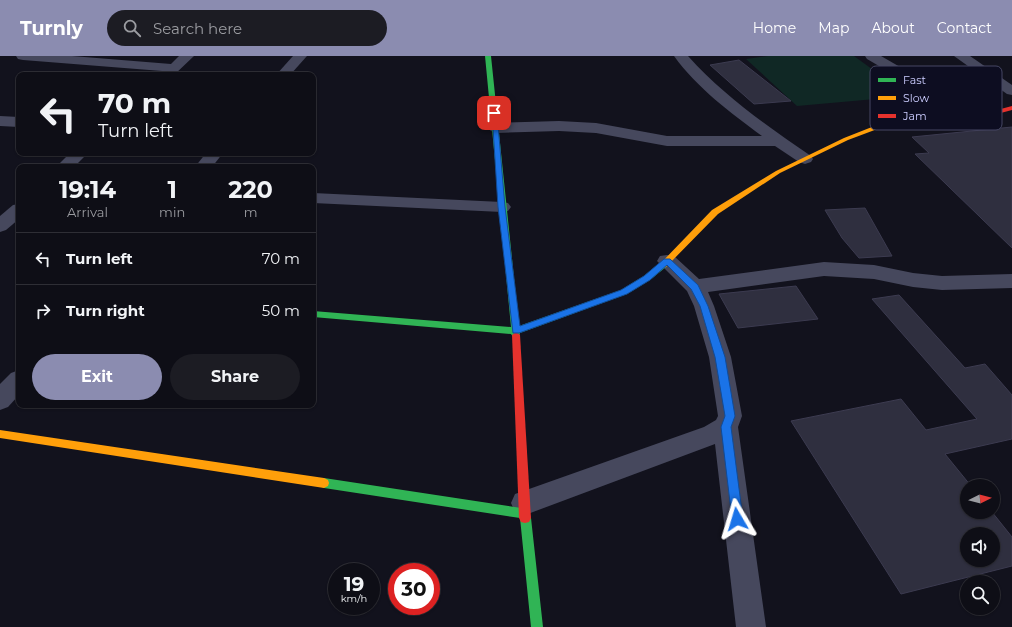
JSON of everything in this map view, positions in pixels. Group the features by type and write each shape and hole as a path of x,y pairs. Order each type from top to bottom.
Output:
{"street":[{"path":"23,56 54,57 170,72 187,56"},
{"path":"286,72 300,56"},
{"path":"488,56 496,128 502,207 516,331 524,508 538,627"},
{"path":"681,56 721,96 778,141 805,159"},
{"path":"872,56 889,66"},
{"path":"961,56 976,66"},
{"path":"1002,84 1012,91"},
{"path":"1002,110 1012,108"},
{"path":"0,121 16,122"},
{"path":"496,128 559,126 596,128 668,141 778,141"},
{"path":"316,314 516,331 624,292 647,278 667,261 715,212 752,187 846,139 870,130"},
{"path":"67,164 77,156"},
{"path":"206,164 212,156"},
{"path":"316,198 502,207"},
{"path":"0,205 16,208"},
{"path":"0,226 16,211"},
{"path":"667,261 695,287 704,306 720,357 730,416 726,427 750,627"},
{"path":"695,287 824,269 874,272 913,280 942,283 1012,281"},
{"path":"0,400 16,382"},
{"path":"0,434 524,508 713,434 726,427"}],"green space":[{"path":"768,56 854,56 870,68 870,99 797,106 746,59"}],"building":[{"path":"739,60 791,101 754,104 710,65"},
{"path":"1012,127 1012,248 915,154 929,153 912,137 982,130 1002,130 1002,128"},
{"path":"865,208 892,256 859,258 842,238 825,210"},
{"path":"796,286 818,319 738,328 719,294"},
{"path":"899,295 965,368 985,364 1012,395 1012,439 945,454 965,479 960,479 960,519 998,519 1012,537 1012,566 976,575 960,575 960,579 901,594 791,421 901,399 926,430 977,419 872,299"}],"traffic: fast":[{"path":"488,56 516,335"},
{"path":"316,314 516,331 624,292 647,278 663,265"},
{"path":"324,483 524,513"},
{"path":"525,518 537,627"}],"traffic: slow":[{"path":"663,265 715,212 778,172 846,139 870,130"},
{"path":"0,434 324,483"}],"traffic: jam":[{"path":"1002,111 1012,108"},
{"path":"516,335 525,518"}],"route":[{"path":"494,113 502,207 516,331 624,292 647,278 667,261 695,287 704,306 720,357 730,416 726,427 737,519"}]}
